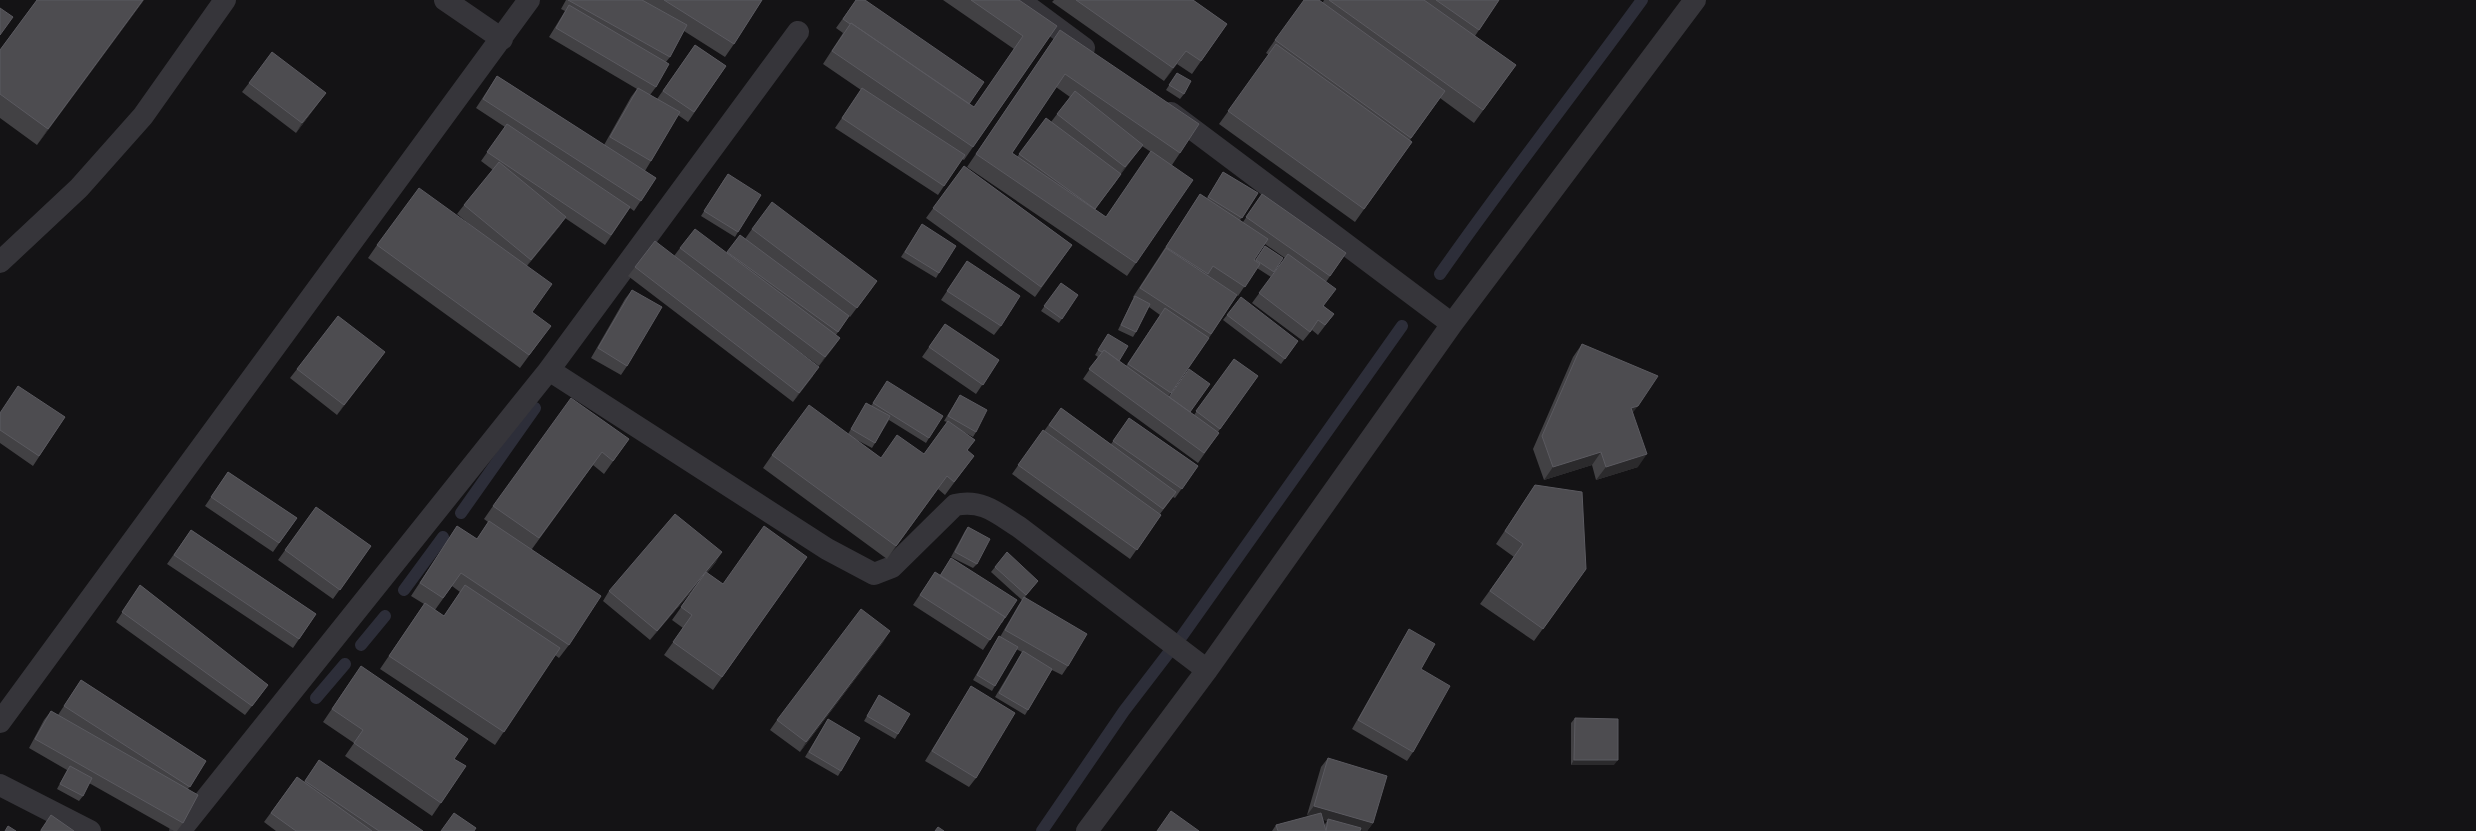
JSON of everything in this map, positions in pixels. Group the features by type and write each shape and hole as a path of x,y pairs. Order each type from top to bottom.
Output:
{"street":[{"path":"0,262 79,188 143,116 225,0"},
{"path":"445,0 502,39"},
{"path":"0,722 502,39 529,0"},
{"path":"1019,0 1102,62"},
{"path":"1087,831 1207,670 1452,324 1696,0"},
{"path":"180,831 549,370 798,32"},
{"path":"1153,100 1452,324"},
{"path":"549,370 827,549 874,574 892,567 955,505 970,502 986,506 1019,527 1207,670"},
{"path":"0,785 90,831"}],"building":[{"path":"37,0 143,0 48,129 0,94 0,50"},
{"path":"568,0 642,0 687,25 670,57"},
{"path":"664,0 762,0 734,44"},
{"path":"856,0 865,0 984,82 969,104 843,19"},
{"path":"971,0 1019,0 1057,26 973,147 832,51 851,23 974,107 1023,36"},
{"path":"1076,0 1193,0 1227,24 1201,61 1186,51 1173,68"},
{"path":"1304,0 1319,0 1445,91 1411,138 1275,40"},
{"path":"1329,0 1424,0 1516,65 1483,110"},
{"path":"1436,0 1499,0 1479,30"},
{"path":"569,5 669,64 656,87 556,28"},
{"path":"0,8 13,17 0,35"},
{"path":"1060,30 1199,124 1180,153 1065,74 1012,153 1106,217 1151,151 1193,180 1136,263 976,154"},
{"path":"1276,44 1412,142 1364,209 1228,111"},
{"path":"695,45 726,66 694,112 663,91"},
{"path":"272,52 326,93 302,123 249,83"},
{"path":"1177,73 1191,81 1184,94 1169,85"},
{"path":"497,76 656,178 641,201 483,99"},
{"path":"638,88 680,112 651,161 610,137"},
{"path":"862,88 965,155 944,186 842,118"},
{"path":"1075,91 1143,145 1125,167 1057,114"},
{"path":"1046,118 1121,174 1095,209 1019,154"},
{"path":"507,124 630,207 611,235 487,152"},
{"path":"499,162 566,217 531,260 464,205"},
{"path":"964,166 1072,245 1041,287 933,208"},
{"path":"1223,172 1258,193 1242,218 1208,197"},
{"path":"728,174 761,195 738,232 704,211"},
{"path":"419,188 552,284 532,312 551,326 529,355 377,245"},
{"path":"1200,194 1268,239 1254,260 1260,264 1245,287 1213,266 1208,274 1166,247"},
{"path":"1262,194 1346,253 1330,276 1246,217"},
{"path":"772,202 877,281 857,308 752,229"},
{"path":"922,224 956,246 939,273 905,252"},
{"path":"695,229 840,338 825,357 680,248"},
{"path":"740,235 849,316 838,332 727,252"},
{"path":"655,241 819,367 799,393 635,267"},
{"path":"1265,246 1283,258 1274,272 1256,260"},
{"path":"1166,248 1237,295 1211,334 1140,288"},
{"path":"1288,254 1336,289 1323,306 1334,314 1325,325 1318,320 1310,332 1259,293"},
{"path":"967,261 1020,296 1001,326 947,291"},
{"path":"1061,283 1078,295 1062,319 1044,306"},
{"path":"632,290 662,307 627,366 598,348"},
{"path":"1135,296 1150,304 1136,332 1121,325"},
{"path":"1241,297 1298,341 1285,359 1227,315"},
{"path":"1165,308 1209,338 1171,393 1128,364"},
{"path":"338,316 385,352 344,405 297,369"},
{"path":"945,324 999,360 983,385 929,347"},
{"path":"1108,334 1128,346 1119,361 1104,350 1102,352 1098,350"},
{"path":"1582,344 1658,376 1638,406 1631,408 1647,454 1606,467 1601,452 1553,467 1542,436"},
{"path":"1104,350 1219,433 1204,453 1089,369"},
{"path":"1234,359 1258,376 1220,429 1196,411"},
{"path":"1189,369 1210,384 1190,412 1169,397"},
{"path":"887,381 943,416 929,438 873,403"},
{"path":"18,386 65,417 39,456 0,430 0,413"},
{"path":"960,395 987,410 976,432 948,416"},
{"path":"571,398 629,439 613,461 602,452 539,538 493,506"},
{"path":"866,403 890,416 875,443 851,429"},
{"path":"809,405 881,458 897,435 924,454 948,421 975,440 967,450 974,456 954,482 947,476 896,546 772,455"},
{"path":"1061,408 1176,492 1163,509 1049,425"},
{"path":"1129,418 1198,466 1182,489 1113,441"},
{"path":"1043,430 1161,515 1137,550 1018,465"},
{"path":"228,472 297,518 279,543 211,497"},
{"path":"1535,485 1582,492 1586,569 1543,629 1490,591 1523,544 1505,531"},
{"path":"316,507 371,546 340,590 285,550"},
{"path":"675,514 722,552 657,631 609,591"},
{"path":"489,521 601,596 569,645 461,573 443,598 420,583 457,526 477,539"},
{"path":"764,526 807,557 722,677 673,642 692,615 681,607 706,572 723,584"},
{"path":"968,527 990,539 977,564 955,552"},
{"path":"191,530 316,614 299,639 174,555"},
{"path":"1007,552 1038,581 1026,595 995,567"},
{"path":"951,558 1017,600 1005,618 940,576"},
{"path":"935,572 1005,617 990,640 920,595"},
{"path":"140,585 268,685 252,706 122,612"},
{"path":"465,585 560,648 504,732 389,656 425,603 444,616"},
{"path":"1024,597 1087,634 1068,666 1005,630"},
{"path":"861,609 890,631 806,742 777,720"},
{"path":"1409,629 1435,644 1421,669 1450,686 1413,752 1358,720"},
{"path":"999,636 1018,647 995,686 977,675"},
{"path":"1023,651 1052,669 1028,710 999,693"},
{"path":"361,666 468,739 454,759 466,766 441,803 354,743 363,730 332,709"},
{"path":"81,680 206,761 190,787 64,706"},
{"path":"971,686 1015,713 976,778 932,751"},
{"path":"879,695 910,714 898,734 867,716"},
{"path":"51,711 198,795 183,823 35,739"},
{"path":"1575,718 1618,719 1618,760 1574,760"},
{"path":"828,719 860,738 841,771 809,752"},
{"path":"1328,758 1387,776 1373,823 1314,806"},
{"path":"319,760 423,831 379,831 305,781"},
{"path":"70,766 92,778 83,796 60,784"},
{"path":"297,777 372,831 296,831 271,813"},
{"path":"1171,811 1199,831 1157,831"},
{"path":"454,813 476,828 474,831 441,831"},
{"path":"1321,813 1326,831 1278,831 1276,825"},
{"path":"51,815 74,831 41,831"},
{"path":"1328,819 1361,828 1360,831 1326,831"},
{"path":"8,826 16,831 5,831"},
{"path":"938,827 944,831 935,831"}],"waterway":[{"path":"1440,274 1642,0"},
{"path":"1182,636 1402,326"},
{"path":"461,513 535,408"},
{"path":"404,590 443,537"},
{"path":"361,645 385,616"},
{"path":"1042,831 1124,711 1170,651"},
{"path":"316,698 345,664"}]}
